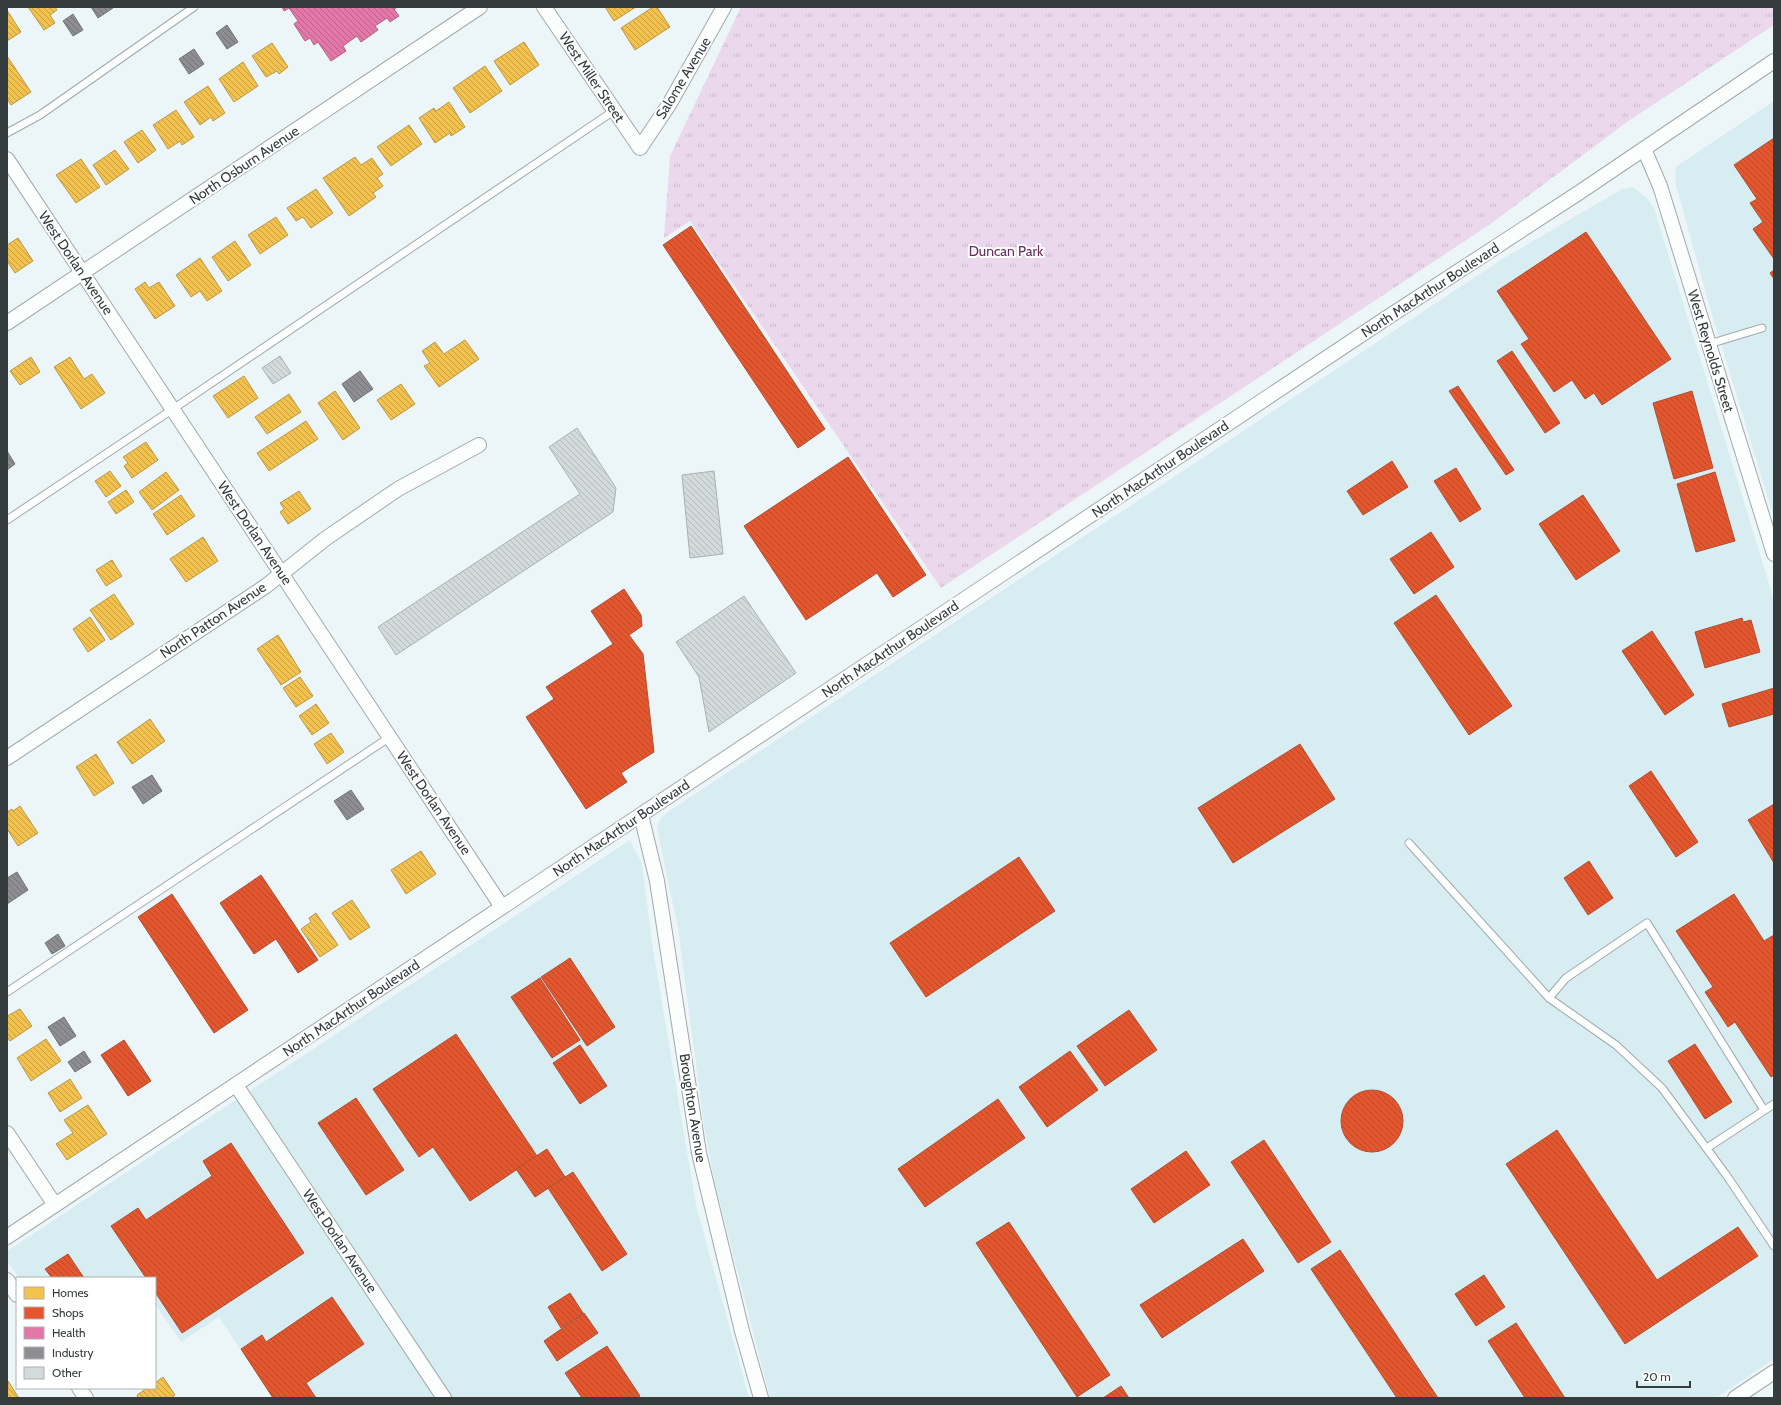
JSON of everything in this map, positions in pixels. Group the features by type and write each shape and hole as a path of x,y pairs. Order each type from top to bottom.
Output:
{"street":[{"name":"North Osburn Avenue","path":"7,323 480,7"},
{"name":"West Miller Street","path":"544,7 640,148"},
{"name":"Salome Avenue","path":"640,148 670,103 724,7"},
{"name":"North MacArthur Boulevard","path":"7,1236 1369,330 1644,149 1774,61"},
{"name":"West Reynolds Street","path":"1644,149 1660,186 1774,554"},
{"name":"West Dorlan Avenue","path":"7,159 502,907"},
{"name":"North Patton Avenue","path":"7,758 266,586 281,572 325,539 398,489 479,445"},
{"name":"Broughton Avenue","path":"641,815 657,881 699,1152 742,1331 761,1398"},
{"name":"West Dorlan Avenue","path":"236,1084 444,1398"},
{"path":"7,1133 55,1205"},
{"path":"7,1280 16,1294"},
{"path":"1735,1398 1774,1372"},
{"path":"80,1389 86,1398"}],"lane":[{"path":"7,133 40,115 194,7"},
{"path":"7,520 615,110"},
{"path":"1709,344 1762,328"},
{"path":"7,992 390,737"},
{"path":"1410,843 1549,998 1616,1045 1662,1088 1707,1148 1774,1246"},
{"path":"1549,998 1566,978 1646,923 1764,1110"},
{"path":"1707,1148 1774,1104"}],"shaded area":[{"path":"1774,101 1774,518 1710,308 1676,185 1675,170 1677,166"},
{"path":"1633,187 1647,198 1654,208 1774,600 1774,1359 1716,1398 770,1398 714,1180 704,1125 678,928 657,829 660,819 668,812 1504,258 1622,189"},
{"path":"630,840 642,865 652,943 696,1205 749,1398 273,1398 219,1317 181,1342 156,1305 156,1277 18,1277 7,1261 7,1251"}],"green space":[{"name":"Duncan Park","path":"741,7 1774,7 1774,25 1627,122 1489,225 941,588 690,221 664,238 670,156"}],"building: Homes":[{"path":"28,7 55,7 57,10 50,15 55,23 44,30"},
{"path":"605,7 636,7 614,21"},
{"path":"653,7 657,7 670,27 635,50 621,28"},
{"path":"7,10 21,32 7,41"},
{"path":"524,42 539,65 510,85 494,61"},
{"path":"272,43 288,67 279,74 277,71 266,77 252,56"},
{"path":"7,56 31,92 11,105 7,99"},
{"path":"243,62 258,86 234,102 219,79"},
{"path":"485,66 502,91 470,113 453,88"},
{"path":"208,86 225,113 213,121 211,117 200,125 184,102"},
{"path":"449,102 465,127 451,136 450,133 435,143 419,118 434,108 436,111"},
{"path":"176,110 194,137 182,145 180,141 168,149 153,125"},
{"path":"409,125 422,144 391,166 377,147"},
{"path":"142,130 156,150 138,163 124,142"},
{"path":"115,150 129,169 106,185 93,165"},
{"path":"355,157 361,165 372,158 383,174 377,178 383,186 373,193 376,197 349,216 323,178"},
{"path":"81,159 100,187 76,203 56,175"},
{"path":"316,189 333,213 311,228 303,217 296,221 287,208"},
{"path":"276,217 288,235 260,254 248,235"},
{"path":"18,238 33,261 15,273 7,261 7,245"},
{"path":"235,241 251,265 228,281 212,257"},
{"path":"200,258 222,291 207,301 200,291 191,297 176,275"},
{"path":"145,282 149,288 159,282 175,306 155,319 135,289"},
{"path":"465,340 479,359 439,387 424,366 430,363 422,351 435,342 444,354"},
{"path":"31,357 40,372 20,385 10,371"},
{"path":"70,357 84,379 92,374 105,393 81,409 54,367"},
{"path":"244,376 258,398 228,418 213,396"},
{"path":"401,384 415,404 391,420 377,400"},
{"path":"335,391 360,428 343,440 318,403"},
{"path":"289,394 301,412 267,434 255,417"},
{"path":"306,421 318,439 269,471 257,453"},
{"path":"146,442 158,460 132,478 124,466 128,463 123,457"},
{"path":"110,471 121,486 106,497 95,481"},
{"path":"166,472 179,490 152,510 139,492"},
{"path":"126,490 134,502 116,514 108,502"},
{"path":"299,491 311,509 288,524 280,512 284,509 280,503"},
{"path":"181,495 195,516 167,535 153,514"},
{"path":"203,537 218,561 186,582 170,559"},
{"path":"112,560 122,576 106,586 96,570"},
{"path":"114,594 134,624 111,640 90,610"},
{"path":"90,617 105,640 88,652 73,629"},
{"path":"278,635 301,672 281,685 257,649"},
{"path":"300,677 313,696 296,707 283,688"},
{"path":"316,704 329,723 312,735 299,716"},
{"path":"150,719 165,741 132,764 117,742"},
{"path":"331,733 344,752 327,764 314,744"},
{"path":"96,754 114,783 94,796 76,767"},
{"path":"20,806 38,833 18,846 7,829 7,812 12,809 13,811"},
{"path":"421,851 436,874 406,894 391,870"},
{"path":"352,900 370,927 350,940 332,913"},
{"path":"316,913 338,945 320,957 301,929 311,922 309,918"},
{"path":"20,1009 32,1026 10,1041 7,1037 7,1016"},
{"path":"46,1039 61,1061 31,1081 17,1058"},
{"path":"70,1079 82,1098 60,1112 48,1093"},
{"path":"88,1105 107,1134 67,1160 56,1144 73,1133 64,1120"},
{"path":"163,1377 175,1395 171,1398 138,1398 137,1395 146,1389 156,1389 156,1382"},
{"path":"8,1381 19,1398 7,1398"}],"building: Shops":[{"path":"1774,138 1774,259 1753,229 1763,222 1750,203 1757,199 1734,165"},
{"path":"691,226 825,429 798,448 663,245"},
{"path":"1586,232 1671,359 1602,405 1594,393 1585,399 1572,380 1554,392 1521,344 1529,339 1497,291"},
{"path":"1774,270 1774,279 1770,273"},
{"path":"1512,351 1560,423 1545,433 1497,361"},
{"path":"1458,386 1514,470 1506,475 1449,391"},
{"path":"1692,391 1713,468 1674,479 1653,403"},
{"path":"848,457 926,575 893,597 877,573 806,620 744,526"},
{"path":"1392,461 1408,487 1363,515 1347,491"},
{"path":"1456,468 1481,509 1460,522 1434,481"},
{"path":"1715,472 1735,541 1696,552 1677,484"},
{"path":"1583,495 1620,551 1576,580 1539,524"},
{"path":"1431,532 1454,567 1414,594 1390,559"},
{"path":"624,589 641,615 642,626 629,635 643,654 654,752 621,773 627,782 586,809 526,717 554,699 546,687 613,644 591,611"},
{"path":"1436,595 1512,706 1469,735 1394,623"},
{"path":"1742,618 1743,622 1751,620 1760,652 1705,668 1695,632"},
{"path":"1652,631 1694,695 1665,715 1622,651"},
{"path":"1774,688 1774,714 1729,727 1722,704"},
{"path":"1300,744 1335,799 1233,863 1198,808"},
{"path":"1651,771 1698,842 1676,857 1629,786"},
{"path":"1774,804 1774,863 1748,820"},
{"path":"1019,857 1055,911 926,997 890,943"},
{"path":"1589,861 1613,898 1588,915 1564,878"},
{"path":"261,875 318,960 298,973 276,939 254,954 220,903"},
{"path":"172,894 248,1010 214,1033 138,917"},
{"path":"1734,894 1764,941 1774,935 1774,1075 1771,1077 1735,1022 1728,1027 1705,992 1713,987 1676,931"},
{"path":"570,958 615,1027 587,1046 541,977"},
{"path":"540,978 580,1040 552,1058 511,997"},
{"path":"1129,1010 1157,1050 1105,1086 1077,1046"},
{"path":"456,1034 537,1156 470,1201 433,1147 419,1157 373,1089"},
{"path":"124,1040 151,1081 128,1096 101,1055"},
{"path":"1695,1044 1732,1102 1705,1119 1668,1061"},
{"path":"580,1045 607,1086 580,1104 553,1063"},
{"path":"1070,1051 1098,1090 1047,1127 1019,1087"},
{"path":"1366,1090 1378,1090 1394,1099 1401,1109 1403,1121 1401,1133 1394,1143 1378,1152 1366,1152 1355,1147 1346,1138 1341,1127 1341,1115 1346,1104 1355,1095"},
{"path":"356,1098 404,1170 366,1195 318,1123"},
{"path":"998,1099 1025,1138 925,1207 898,1169"},
{"path":"1557,1130 1657,1280 1738,1227 1758,1256 1625,1344 1506,1164"},
{"path":"1264,1140 1331,1242 1298,1263 1231,1162"},
{"path":"231,1143 304,1253 182,1333 156,1294 156,1277 145,1277 111,1226 138,1208 146,1220 212,1176 203,1161"},
{"path":"547,1149 565,1177 535,1197 516,1169"},
{"path":"1186,1151 1210,1185 1154,1223 1131,1189"},
{"path":"573,1172 627,1254 602,1271 548,1188"},
{"path":"1009,1222 1110,1375 1077,1397 976,1243"},
{"path":"1243,1239 1264,1271 1162,1338 1140,1305"},
{"path":"1340,1250 1438,1398 1397,1398 1311,1269"},
{"path":"68,1254 83,1277 51,1277 45,1269"},
{"path":"1484,1275 1505,1307 1476,1326 1455,1294"},
{"path":"570,1293 583,1313 561,1328 548,1307"},
{"path":"332,1297 364,1344 306,1383 316,1398 273,1398 241,1349 262,1335 266,1342"},
{"path":"584,1313 598,1333 557,1361 544,1341"},
{"path":"1516,1323 1565,1398 1525,1398 1488,1341"},
{"path":"607,1346 640,1396 636,1398 582,1398 565,1373"},
{"path":"1121,1386 1129,1398 1103,1398"}],"building: Health":[{"path":"282,7 398,7 394,9 399,16 390,22 387,18 375,26 378,30 361,42 357,36 343,46 346,51 331,61 318,42 314,45 310,38 305,41 294,24 298,21 289,8 284,11"}],"building: Industry":[{"path":"91,7 112,7 113,8 98,18"},
{"path":"73,14 83,30 73,36 63,21"},
{"path":"227,25 238,42 227,49 216,33"},
{"path":"194,49 204,64 189,74 179,59"},
{"path":"360,371 373,389 354,402 342,384"},
{"path":"7,451 15,464 7,470"},
{"path":"152,775 162,791 143,804 132,787"},
{"path":"351,790 364,809 347,820 334,801"},
{"path":"17,872 28,890 7,904 7,878"},
{"path":"58,934 65,946 52,954 45,943"},
{"path":"64,1017 76,1036 60,1046 48,1027"},
{"path":"84,1051 91,1062 75,1072 68,1062"}],"building: Other":[{"path":"280,356 291,373 273,384 262,368"},
{"path":"577,428 616,488 613,512 396,655 378,627 580,494 549,447"},
{"path":"714,471 723,554 690,558 682,475"},
{"path":"744,596 796,673 709,732 699,677 676,642"}]}
